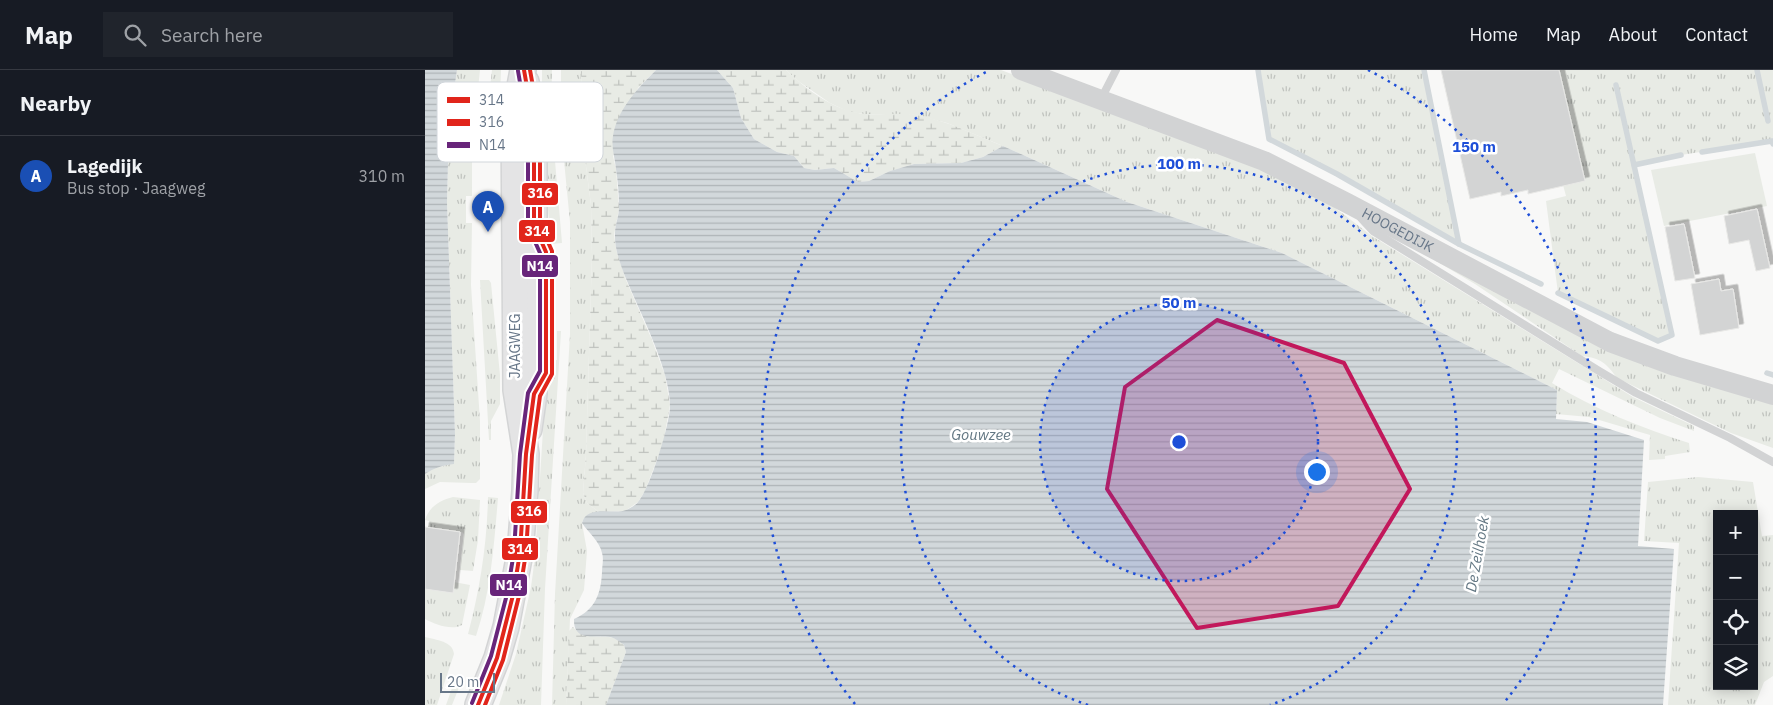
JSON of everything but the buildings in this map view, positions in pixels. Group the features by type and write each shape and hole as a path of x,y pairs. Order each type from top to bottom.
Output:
{"main road":[{"name":"JAAGWEG","path":"479,705 501,643 513,595 522,524 526,454 515,390 514,162"},
{"path":"526,454 534,394 534,162"}],"street":[{"name":"HOOGEDIJK","path":"1021,70 1264,161 1610,342 1675,366 1773,395"}],"lane":[{"path":"1101,100 1116,70"},
{"path":"1347,203 1373,231 1599,371 1636,393 1730,438 1773,462"}],"highlighted area":[{"path":"1217,320 1344,363 1410,489 1338,606 1197,628 1107,489 1125,387"}],"green space":[{"path":"457,70 480,70 479,82 455,82"},
{"path":"492,70 501,70 501,82 491,82"},
{"path":"542,70 552,70 552,82 542,82"},
{"path":"561,70 581,70 581,82 561,82"},
{"path":"581,70 656,70 638,88 613,156 616,169 619,209 614,235 617,253 626,280 665,375 670,405 663,444 645,491 638,502 625,511 599,512 587,503 583,493 586,454 592,255 591,205 585,162 603,162 603,82 581,82"},
{"path":"717,70 786,70 823,99 844,109 866,114 904,114 927,117 1003,146 983,157 961,163 914,164 890,171 869,181 858,182 834,168 815,170 804,168 794,156 777,152 754,139 741,118 733,88"},
{"path":"786,70 1001,70 1258,168 1330,204 1372,236 1633,397 1694,426 1694,431 1660,418 1559,369 1552,383 1619,417 1689,443 1690,452 1665,456 1665,459 1649,460 1650,435 1589,417 1556,414 1557,390 1282,253 1127,202 947,123 916,115 849,112 830,103 798,81"},
{"path":"1259,70 1424,70 1459,244 1269,139"},
{"path":"1532,70 1773,70 1773,144 1772,141 1681,155 1634,165 1672,335 1658,341 1558,293 1546,201 1566,196"},
{"path":"1755,153 1767,206 1664,226 1651,170"},
{"path":"448,162 472,162 472,196 466,196 466,223 472,223 471,285 480,421 480,479 476,483 440,482 425,489 425,474 431,469 454,463 455,434 447,202"},
{"path":"545,162 555,162 562,243 551,244"},
{"path":"564,162 585,162 591,205 592,255 586,454 583,493 587,503 599,512 586,516 582,523 587,551 584,590 570,619 566,705 552,705 555,594 570,334 570,222"},
{"path":"1409,245 1773,401 1773,448 1731,433 1617,378 1603,362 1582,356 1475,284"},
{"path":"480,280 489,280 491,283 500,375 500,404 491,421 491,440 489,440"},
{"path":"557,331 561,331 545,589 541,705 499,705 516,654 531,587 535,557 543,430 551,361 557,360"},
{"path":"1698,477 1753,482 1758,510 1713,510 1713,690 1758,690 1758,512 1762,536 1773,535 1773,676 1764,682 1755,705 1668,705 1679,543 1644,541 1648,482"},
{"path":"453,497 480,500 478,540 473,571 460,570 464,534 462,532 428,527 429,521 425,520 429,511 436,505"},
{"path":"488,497 498,498 497,515 488,585 476,636 468,634 482,566"},
{"path":"454,582 470,585 462,625 448,627 425,619 425,589 453,593"},
{"path":"573,627 585,635 611,637 624,645 626,652 606,705 566,705 569,631"},
{"path":"425,637 439,640 451,646 454,654 437,705 425,705"},
{"path":"456,677 462,680 452,705 446,705"}],"water":[{"path":"425,70 457,70 455,82 437,82 437,162 448,162 447,202 455,434 454,464 439,467 425,474"},
{"name":"Gouwzee","path":"656,70 717,70 733,88 741,118 754,139 777,152 794,156 804,168 815,170 834,168 858,182 869,181 890,171 914,164 961,163 983,157 1003,146 1127,202 1282,253 1557,390 1556,419 1587,422 1644,440 1638,546 1674,549 1663,705 606,705 626,652 624,645 614,638 586,636 577,631 575,626 574,619 592,606 598,594 603,562 603,555 599,545 582,523 589,514 601,511 626,510 638,502 643,495 659,456 667,427 670,406 669,391 660,359 622,270 615,239 619,207 618,184 612,144 615,126 629,100"}],"waterway":[{"path":"1258,70 1269,139 1337,174 1459,244 1541,284"},
{"path":"1424,70 1459,244"},
{"path":"1757,70 1768,121"},
{"path":"1558,293 1658,341 1672,335 1616,85"},
{"path":"1702,152 1772,141 1773,144"},
{"path":"1634,165 1681,155"},
{"path":"1767,373 1773,375"}],"transit line":[{"name":"314","path":"524,70 526,82"},
{"name":"316","path":"530,70 532,82"},
{"name":"N14","path":"518,71 520,82"},
{"name":"N14","path":"472,703 491,656 507,594 514,552 520,454 528,393 540,371 540,253 528,226 528,162"},
{"name":"314","path":"478,705 497,658 513,595 520,553 526,454 534,394 546,373 546,252 534,225 534,162"},
{"name":"316","path":"485,705 503,660 519,596 526,553 532,455 540,396 552,374 552,251 540,224 540,162"}],"place":[{"name":"Lagedijk","path":"488,232"}],"water label":[{"name":"De Zeilhoek","path":"1477,554"}]}
